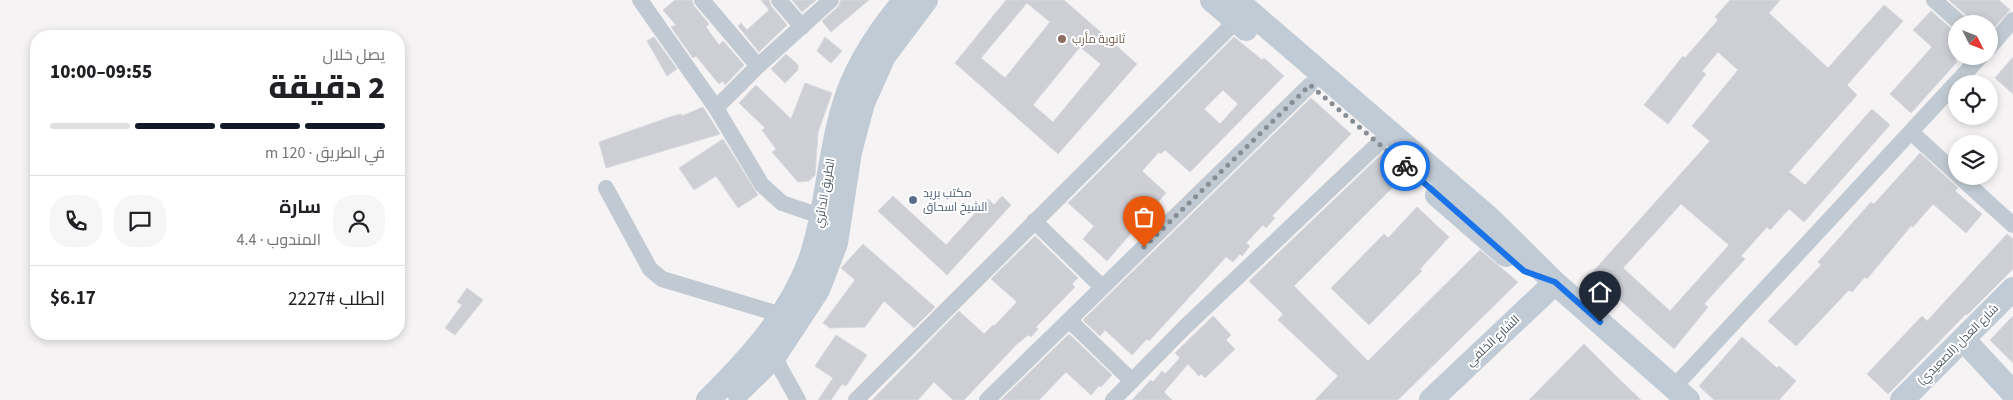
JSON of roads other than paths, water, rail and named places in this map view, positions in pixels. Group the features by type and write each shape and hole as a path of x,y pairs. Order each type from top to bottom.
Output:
{"street":[{"path":"640,0 716,108 762,185 782,203 823,217"},
{"path":"702,0 758,66"},
{"path":"779,0 802,27"},
{"path":"716,108 758,66 831,0"},
{"name":"الطريق الدائري","path":"708,400 745,363 782,315 809,262 823,217 833,150 843,106 866,55 906,0"},
{"name":"الطريق الدائري","path":"730,400 774,357 818,290 836,243 850,152 863,103 884,56 926,0"},
{"path":"1212,0 1240,10 1383,138 1483,224 1555,282 1681,394 1973,65"},
{"path":"1934,0 1951,15"},
{"path":"1240,10 1310,85 1383,138"},
{"path":"856,400 1240,10"},
{"path":"1998,38 2013,20"},
{"path":"987,400 1310,85"},
{"path":"1912,133 1948,166"},
{"path":"1113,400 1192,320 1383,138"},
{"path":"1969,185 2013,225"},
{"path":"606,188 650,269 662,279 782,315"},
{"path":"1034,221 1102,287"},
{"name":"الشارع الخلفي","path":"1431,400 1555,282"},
{"name":"شارع العدل (الصعيدي)","path":"1902,400 2013,289"},
{"path":"1069,320 1132,381"},
{"path":"1963,339 2013,393"},
{"path":"774,357 798,400"}],"place":[{"name":"ثانوية مأرب","path":"1062,39"},
{"name":"مكتب بريد الشيخ اسحاق","path":"913,200"}]}
